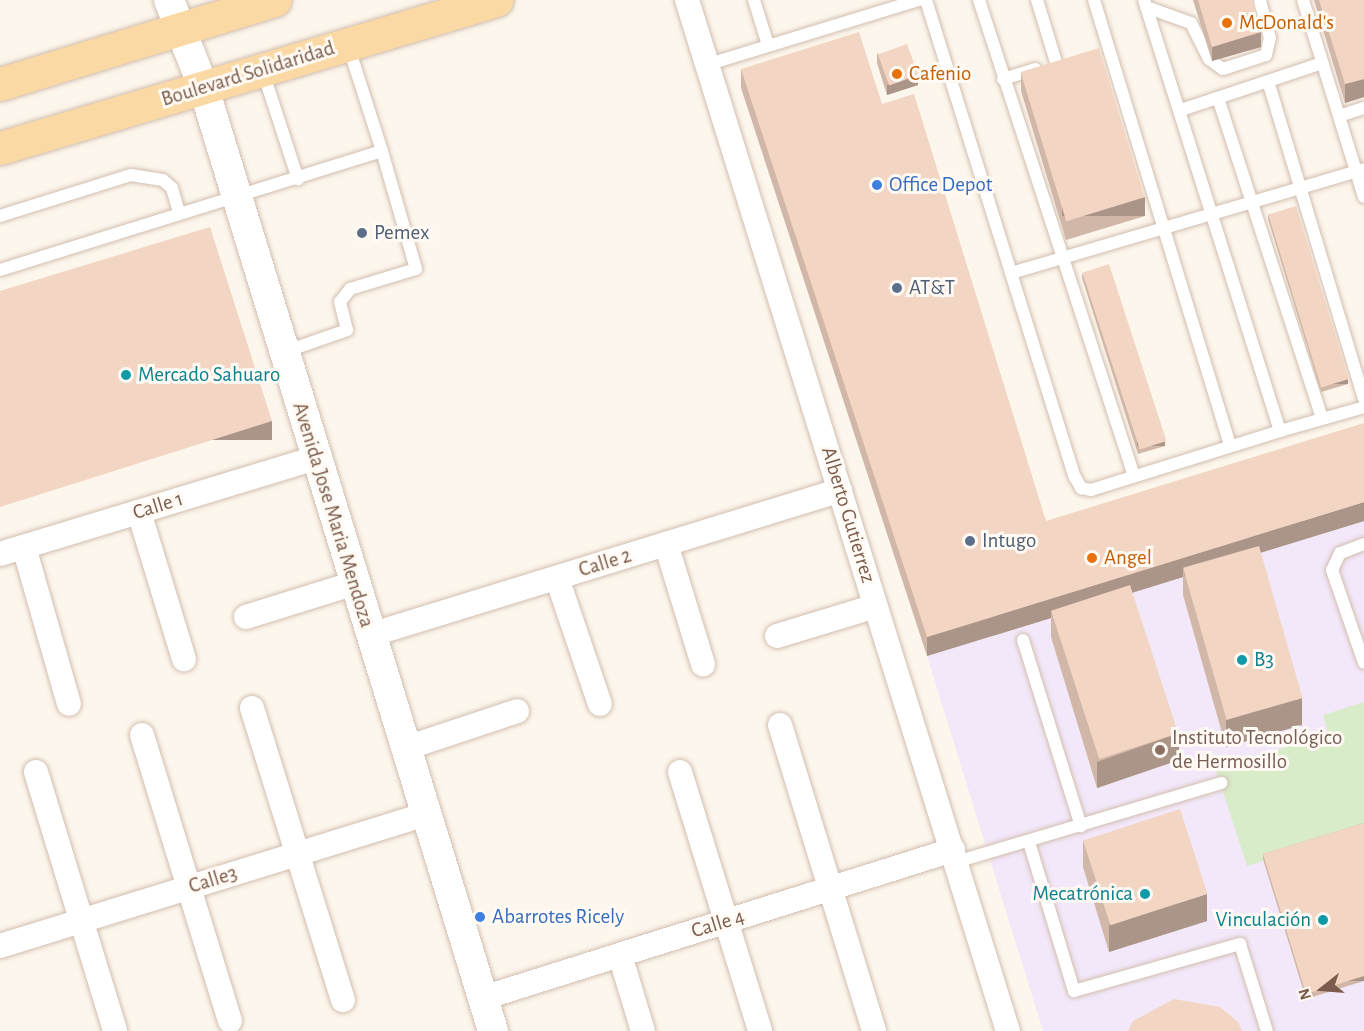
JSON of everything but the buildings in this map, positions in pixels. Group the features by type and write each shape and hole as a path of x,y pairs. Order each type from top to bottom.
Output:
{"main road":[{"path":"0,84 274,0"},
{"name":"Boulevard Solidaridad","path":"0,148 496,0"}],"street":[{"name":"Avenida Jose Maria Mendoza","path":"169,0 183,29 204,89 283,353 493,1031"},
{"name":"Alberto Gutierrez","path":"687,0 1008,1031"},
{"name":"Calle 1","path":"0,554 316,459"},
{"name":"Calle 2","path":"370,635 840,490"},
{"path":"139,512 184,659"},
{"path":"666,544 703,664"},
{"path":"24,547 69,704"},
{"path":"557,578 600,704"},
{"path":"246,617 355,583"},
{"path":"777,636 876,606"},
{"path":"252,708 343,1000"},
{"path":"406,748 517,711"},
{"path":"780,725 874,1031"},
{"path":"142,735 230,1021"},
{"path":"36,772 115,1031"},
{"path":"680,772 760,1031"},
{"name":"Calle3","path":"0,946 426,814"},
{"name":"Calle 4","path":"483,998 831,889 955,856"},
{"path":"620,955 643,1031"}],"lane":[{"path":"754,0 768,45"},
{"path":"706,65 879,6 919,0"},
{"path":"926,0 1081,488 1091,490 1364,407"},
{"path":"979,0 1134,476"},
{"path":"1004,79 1062,61 1037,0"},
{"path":"1094,0 1103,48 1165,228 1230,446"},
{"path":"1145,4 1191,23 1209,59 1223,69 1266,55 1270,38 1260,0"},
{"path":"1303,0 1339,116 1360,171 1364,196"},
{"path":"1145,4 1181,110 1280,431"},
{"path":"283,353 347,330 340,302 350,289 416,268 348,44"},
{"path":"1181,110 1322,63"},
{"path":"262,71 298,179"},
{"path":"1268,81 1364,398"},
{"path":"1218,98 1322,419"},
{"path":"1339,116 1364,108"},
{"path":"0,270 382,151"},
{"path":"1011,273 1360,171"},
{"path":"0,216 131,175 163,180 172,188 179,213"},
{"path":"1364,544 1340,553 1332,570 1364,663"},
{"path":"1023,640 1081,826"},
{"path":"955,856 1029,842 1221,783"},
{"path":"1029,842 1074,991 1240,944 1268,1031"}],"shaded area":[{"name":"Instituto Tecnológico de Hermosillo","path":"1364,520 1364,1031 1043,1031 927,656"}],"green space":[{"path":"1364,702 1364,828 1247,866 1216,770 1328,733 1323,715"}],"place":[{"name":"McDonald's","path":"1227,23"},
{"name":"Cafenio","path":"897,74"},
{"name":"Office Depot","path":"877,185"},
{"name":"Pemex","path":"362,233"},
{"name":"AT&T","path":"897,288"},
{"name":"Mercado Sahuaro","path":"126,375"},
{"name":"Intugo","path":"970,541"},
{"name":"Angel","path":"1092,558"},
{"name":"B3","path":"1242,660"},
{"name":"Instituto Tecnológico de Hermosillo","path":"1160,750"},
{"name":"Mecatrónica","path":"1145,894"},
{"name":"Abarrotes Ricely","path":"480,917"},
{"name":"Vinculación","path":"1323,920"}]}
